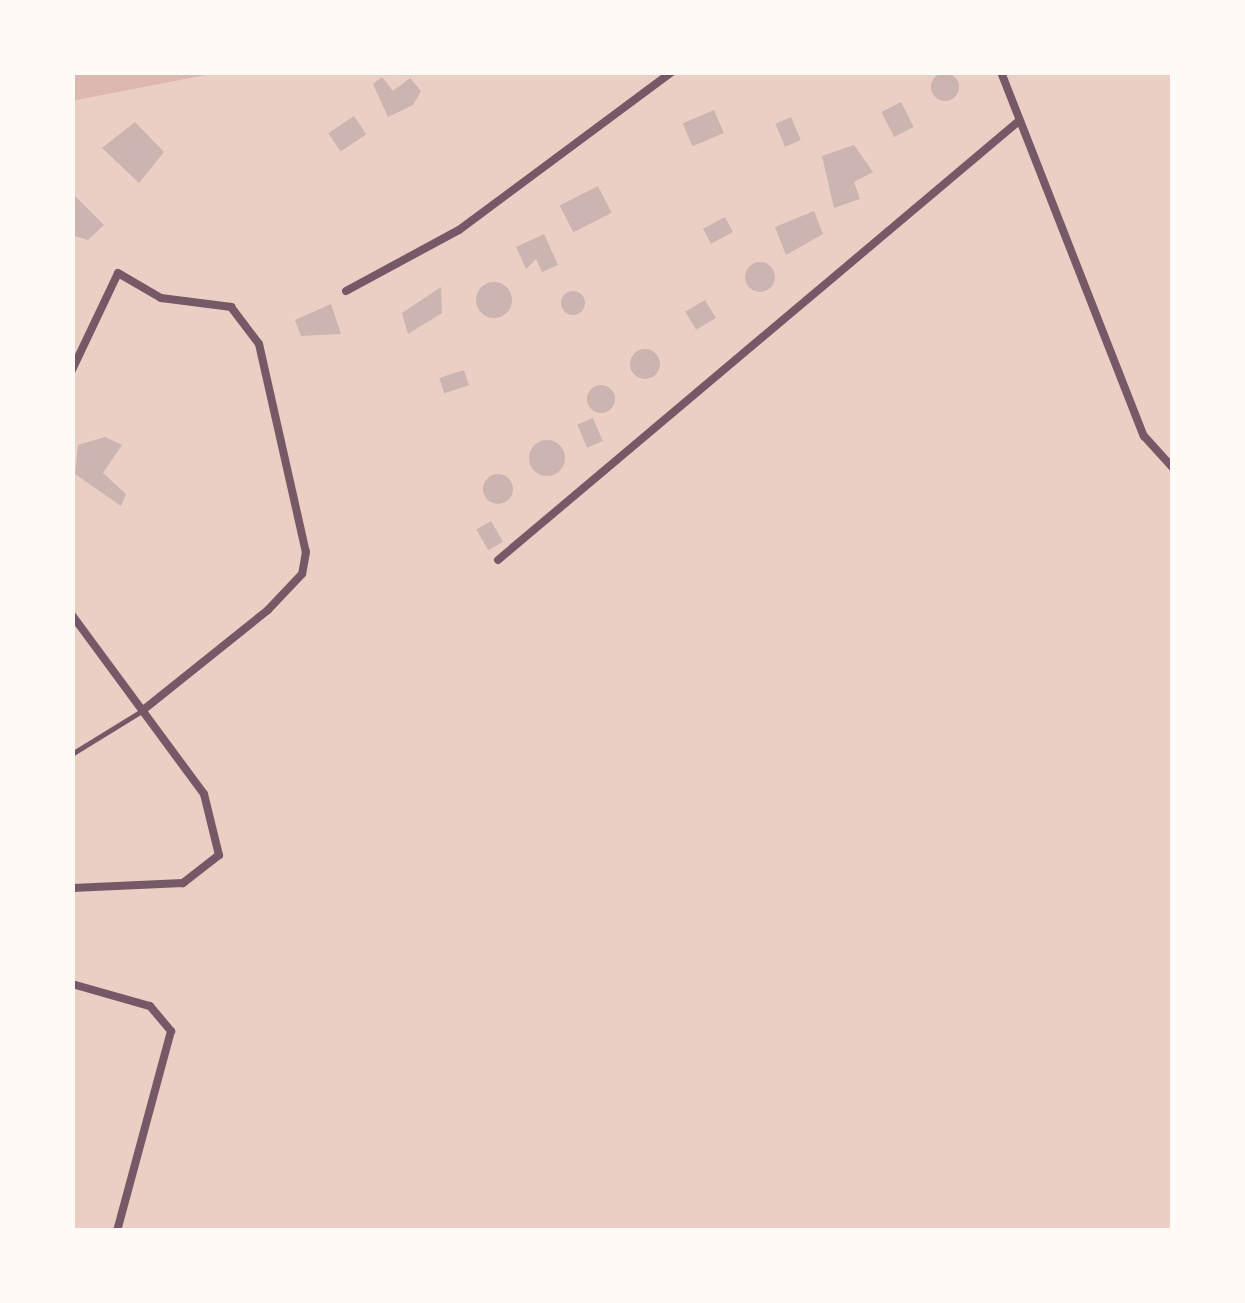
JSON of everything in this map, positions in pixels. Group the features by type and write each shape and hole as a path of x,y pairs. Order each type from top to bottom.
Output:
{"street":[{"path":"346,291 459,230 671,72"},
{"path":"1001,72 1144,436 1170,468"},
{"path":"497,560 1019,121"},
{"path":"72,370 118,273 161,298 231,307 259,344 306,552 302,574 268,610 142,711"},
{"path":"72,616 204,794 219,855 184,883 72,888"},
{"path":"72,984 150,1006 171,1030 117,1231"}],"lane":[{"path":"72,754 142,711"}],"shaded area":[{"path":"72,72 222,72 72,101"},
{"path":"222,72 1173,72 1173,1231 72,1231 72,101"}],"building":[{"path":"945,73 955,77 959,87 955,97 945,101 935,97 931,87 935,77"},
{"path":"382,77 393,91 410,78 421,91 413,105 388,117 373,84"},
{"path":"901,102 914,127 894,137 881,112"},
{"path":"714,110 724,133 692,146 683,123"},
{"path":"354,116 366,134 341,152 328,133"},
{"path":"791,117 801,140 785,147 775,124"},
{"path":"135,122 164,152 139,183 102,148"},
{"path":"854,145 873,172 854,182 860,199 834,208 822,156"},
{"path":"598,186 612,213 573,232 560,206"},
{"path":"72,193 104,225 88,240 72,235"},
{"path":"814,211 823,234 786,255 775,227"},
{"path":"725,217 733,232 711,244 703,229"},
{"path":"544,234 558,265 542,272 536,259 526,269 516,247"},
{"path":"760,262 771,266 775,277 771,288 760,292 749,288 745,277 749,266"},
{"path":"494,282 507,287 512,300 507,313 494,318 481,313 476,300 481,287"},
{"path":"441,287 442,313 408,334 402,313"},
{"path":"573,291 582,294 582,312 573,315 564,312 561,303 564,294"},
{"path":"705,300 716,318 696,330 685,312"},
{"path":"331,304 341,334 301,336 295,320"},
{"path":"645,349 656,353 660,364 656,375 645,379 634,375 630,364 634,353"},
{"path":"464,370 469,385 444,393 439,378"},
{"path":"601,385 611,389 615,399 611,409 601,413 591,409 587,399 591,389"},
{"path":"593,418 603,441 587,448 577,425"},
{"path":"105,437 122,445 103,473 126,494 121,506 75,474 78,445"},
{"path":"547,440 559,446 565,458 559,470 547,476 535,470 529,458 535,446"},
{"path":"498,474 513,489 498,504 483,489"},
{"path":"491,521 503,542 488,550 476,530"}]}
